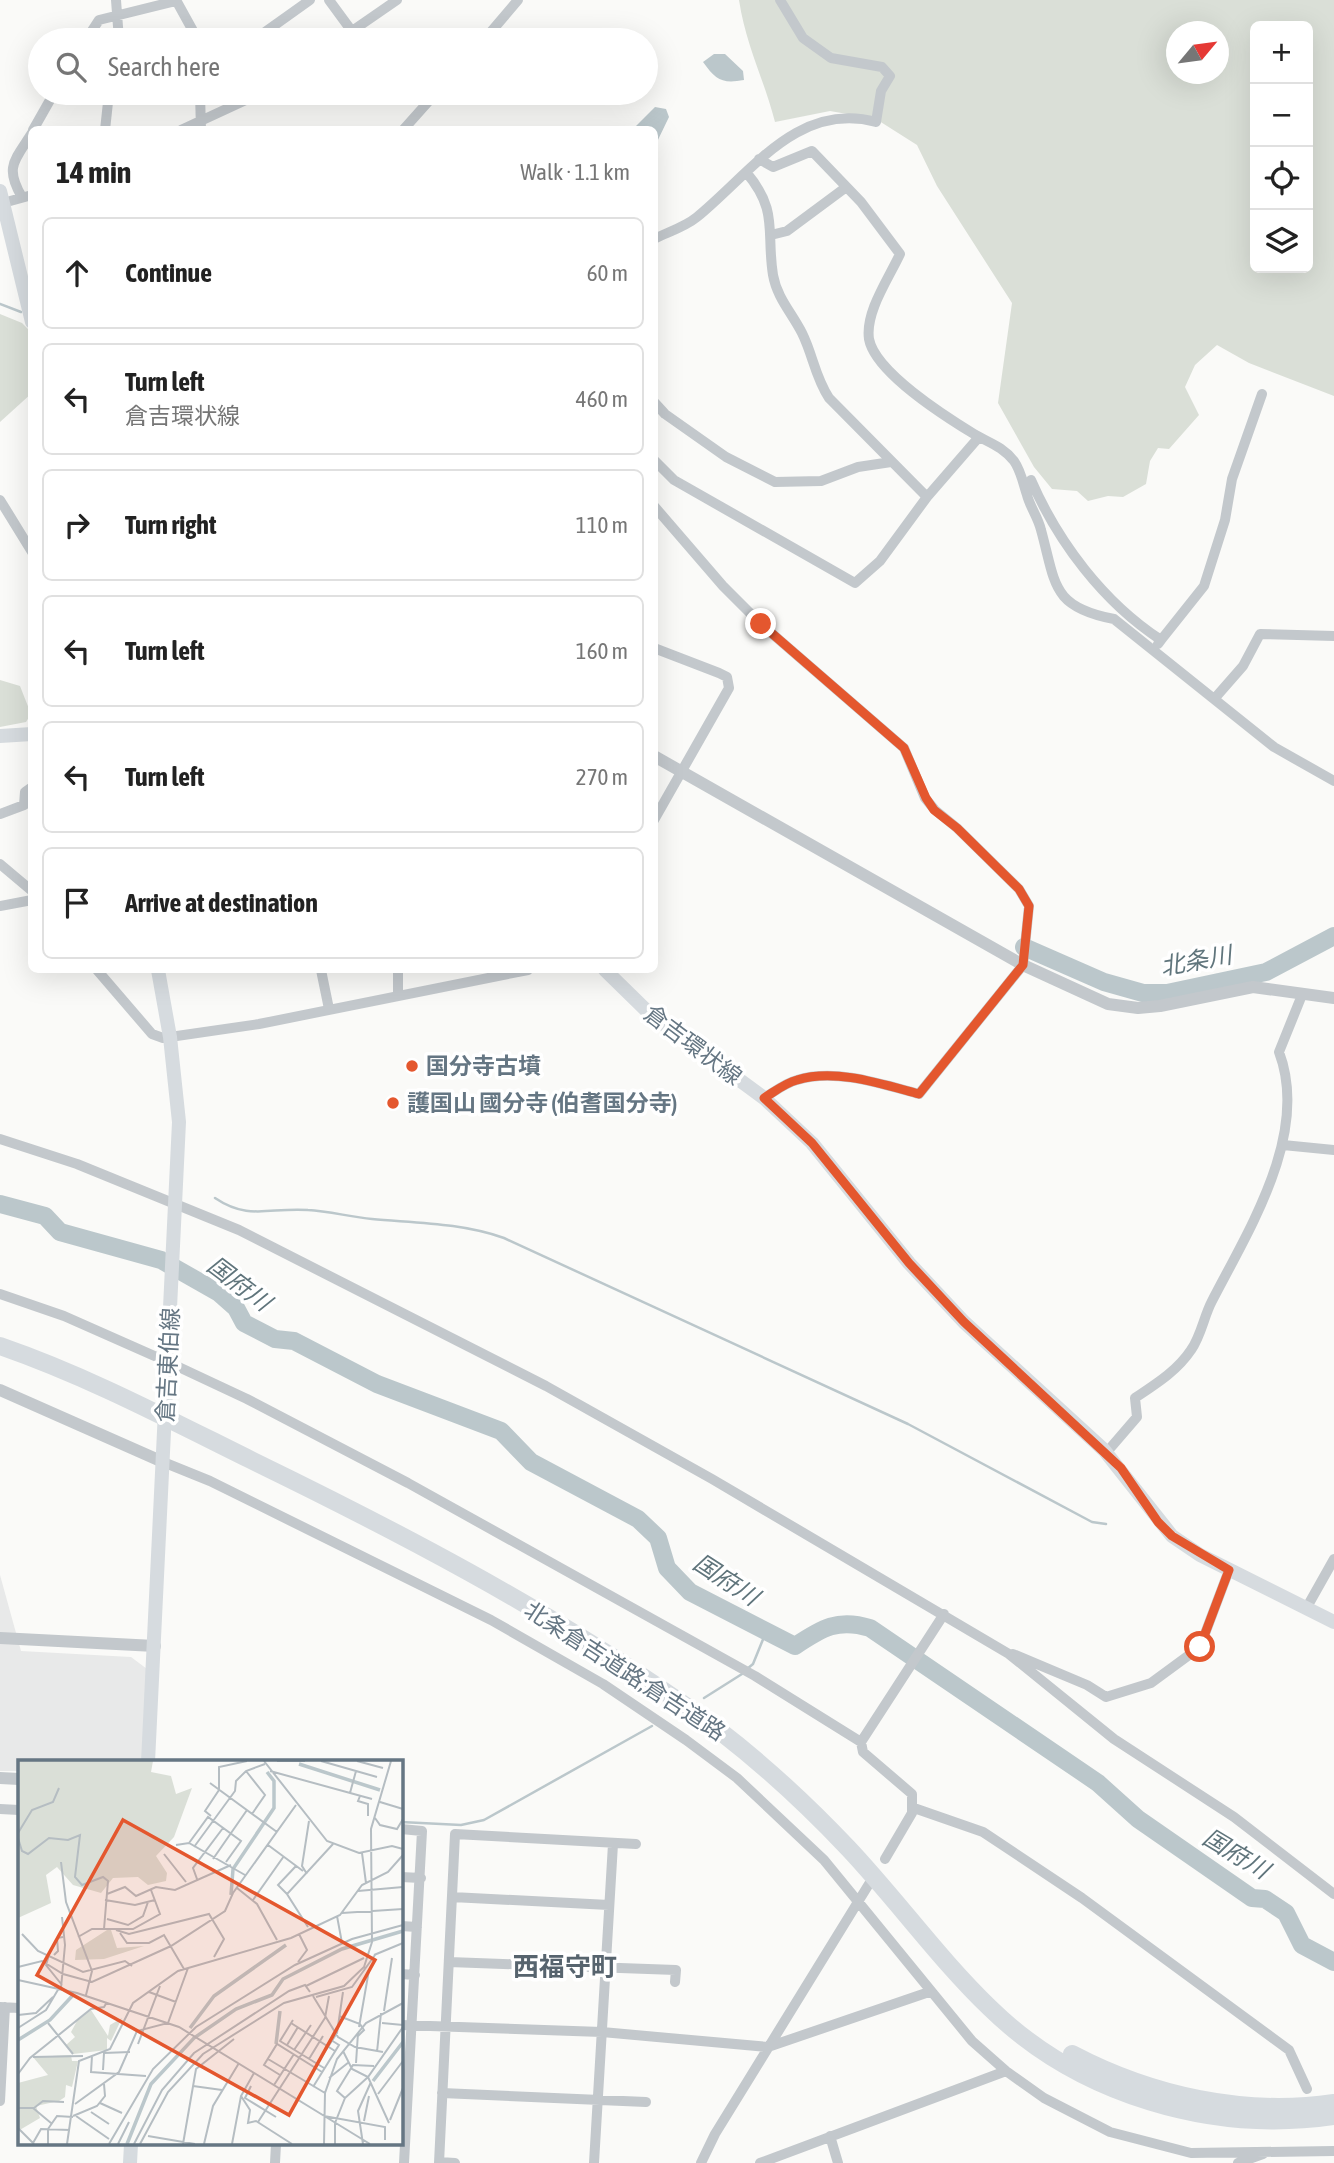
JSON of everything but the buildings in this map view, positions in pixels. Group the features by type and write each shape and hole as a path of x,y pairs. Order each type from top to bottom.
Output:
{"highway":[{"name":"北条倉吉道路;倉吉道路","path":"0,1336 382,1515 479,1567 602,1639 724,1720 811,1796 985,1988 1018,2019 1058,2047 1124,2079 1182,2096 1282,2108 1334,2103"},
{"name":"北条倉吉道路;倉吉道路","path":"0,1346 145,1402"},
{"name":"北条倉吉道路;倉吉道路","path":"187,1423 474,1576 597,1648 719,1729 764,1766 849,1849 985,2004 1052,2057 1119,2091 1179,2109 1249,2120 1334,2116"}],"main road":[{"path":"2,197 28,305"},
{"path":"0,736 28,734"},
{"name":"倉吉東伯線","path":"148,1760 179,1122 170,1037 159,973"},
{"name":"倉吉環状線","path":"608,973 650,1014 764,1098 812,1143 909,1263 964,1322 1106,1452 1172,1536 1229,1570 1334,1622"}],"street":[{"path":"116,0 119,28"},
{"path":"94,28 99,20 176,0 193,28"},
{"path":"271,28 310,0"},
{"path":"329,0 350,28"},
{"path":"354,28 397,0"},
{"path":"494,28 518,0"},
{"path":"658,237 693,220 780,142 819,121 852,117 876,122 881,91 890,76 882,67 831,58 803,38 779,0"},
{"path":"35,126 47,105"},
{"path":"105,126 107,105"},
{"path":"201,105 202,124 238,105"},
{"path":"407,126 425,105"},
{"path":"27,196 11,178 13,164 28,138"},
{"path":"759,159 773,167 812,151 861,202 900,254 871,321 869,339 878,359 888,372 936,410 978,437 998,445 1015,462 1027,498 1038,518 1057,588 1063,599 1088,614 1114,619 1274,747 1334,781"},
{"path":"746,172 769,210 773,276 784,307 802,333 819,384 927,497"},
{"path":"771,235 787,231 845,188"},
{"path":"2,197 27,196"},
{"path":"1154,650 1204,586 1225,520 1232,479 1262,394"},
{"path":"658,406 726,457 775,482 821,481 858,467 891,462"},
{"path":"658,464 674,480 855,583 880,561 927,497 978,437"},
{"path":"1031,480 1043,508 1084,567 1116,604 1161,640"},
{"path":"0,500 28,546"},
{"path":"658,511 723,586 761,624 904,748 934,810 957,828 1019,889 1029,906 1023,965 919,1094 874,1082 813,1076 793,1080 764,1098"},
{"path":"1214,698 1242,666 1260,634 1334,636"},
{"path":"658,650 727,677 729,688 658,813"},
{"path":"658,758 1023,965 1108,1004 1138,1008 1160,1006 1253,987 1334,998"},
{"path":"0,814 24,805 25,792 28,790"},
{"path":"0,864 28,888"},
{"path":"0,906 28,901"},
{"path":"100,973 152,1034 170,1037 512,973"},
{"path":"322,973 329,1009"},
{"path":"398,973 398,994"},
{"path":"1106,1452 1137,1417 1135,1398 1173,1371 1193,1349 1205,1315 1269,1184 1283,1145 1289,1104 1287,1074 1279,1052 1302,995"},
{"path":"0,1139 78,1164 174,1211 239,1230 546,1387 944,1614 1009,1654 1114,1739 1234,1817 1334,1894"},
{"path":"1283,1145 1334,1150"},
{"path":"0,1294 64,1315 247,1399 609,1592 862,1739"},
{"path":"0,1390 211,1482 491,1620 603,1684 737,1778 824,1860 860,1901 929,1992 972,2041 1006,2071 1044,2098 1110,2132 1191,2153 1334,2151"},
{"path":"1307,1607 1334,1559"},
{"path":"1009,1654 1087,1685 1106,1697 1142,1686 1191,1657 1200,1647 1229,1570"},
{"path":"884,1858 914,1808 912,1794 863,1752 862,1739 944,1614"},
{"path":"0,1638 155,1646"},
{"path":"0,1778 18,1779"},
{"path":"914,1808 984,1832 1082,1898 1289,2050 1307,2090"},
{"path":"0,1809 18,1810"},
{"path":"402,1829 422,1831 415,1975 406,2025 404,2163"},
{"path":"455,2163 439,2163 455,1834 636,1844"},
{"path":"594,2163 600,2102 613,1844"},
{"path":"402,1877 421,1878"},
{"path":"1323,1886 1334,1878"},
{"path":"701,2163 715,2134 869,1884"},
{"path":"452,1898 610,1905"},
{"path":"402,1926 417,1927"},
{"path":"449,1962 605,1970 676,1970 675,1982"},
{"path":"402,1974 415,1975"},
{"path":"406,2025 602,2032 768,2047 929,1992"},
{"path":"0,2101 3,2007"},
{"path":"760,2163 1006,2071"},
{"path":"442,2093 646,2102"},
{"path":"830,2136 838,2163"},
{"path":"1238,2163 1274,2151"}],"shaded area":[{"path":"739,0 1334,0 1334,396 1249,363 1217,345 1195,365 1185,387 1199,415 1169,449 1158,448 1150,461 1146,484 1123,497 1108,496 1088,501 1077,491 1052,489 1034,467 998,403 1012,303 937,186 917,145 876,119 830,111 775,122"},
{"path":"714,54 725,54 743,71 744,80 725,81 716,77 703,62"},
{"path":"655,107 666,109 669,117 658,140 658,126 636,126"},
{"path":"0,314 22,323 28,329 28,397 0,422"},
{"path":"0,680 20,686 28,706 28,719 26,722 0,727"},
{"path":"0,1575 21,1651 131,1657 147,1669 141,1760 18,1760 18,1771 0,1771"}],"waterway":[{"path":"0,304 21,312"},
{"name":"北条川","path":"1024,947 1104,982 1143,993 1167,993 1266,972 1334,936"},
{"path":"215,1198 227,1205 249,1211 316,1211 456,1226 504,1238 908,1424 1092,1522 1106,1524"},
{"name":"国府川","path":"0,1204 45,1216 60,1232 161,1260 219,1293 236,1308 244,1323 275,1339 294,1341 377,1384 501,1431 531,1462 638,1519 658,1538 667,1568 690,1592 795,1646 831,1626 849,1624 870,1628 1098,1783 1138,1819 1252,1898 1265,1899 1286,1913 1302,1945 1334,1962"},
{"path":"747,1669 753,1664 766,1632"},
{"path":"704,1698 742,1674"},
{"path":"402,1822 461,1825 484,1820 652,1726"}],"place":[{"name":"国分寺古墳","path":"412,1066"},
{"name":"護国山 國分寺 (伯耆国分寺)","path":"393,1103"}],"district":[{"name":"西福守町","path":"565,1967"}],"route":[{"path":"761,624 814,667 904,748 934,810 957,828 1019,889 1029,906 1023,965 919,1094 874,1082 813,1076 793,1080 764,1098 812,1143 909,1263 964,1322 1121,1468 1158,1522 1172,1536 1200,1555 1229,1570 1200,1647"}]}
